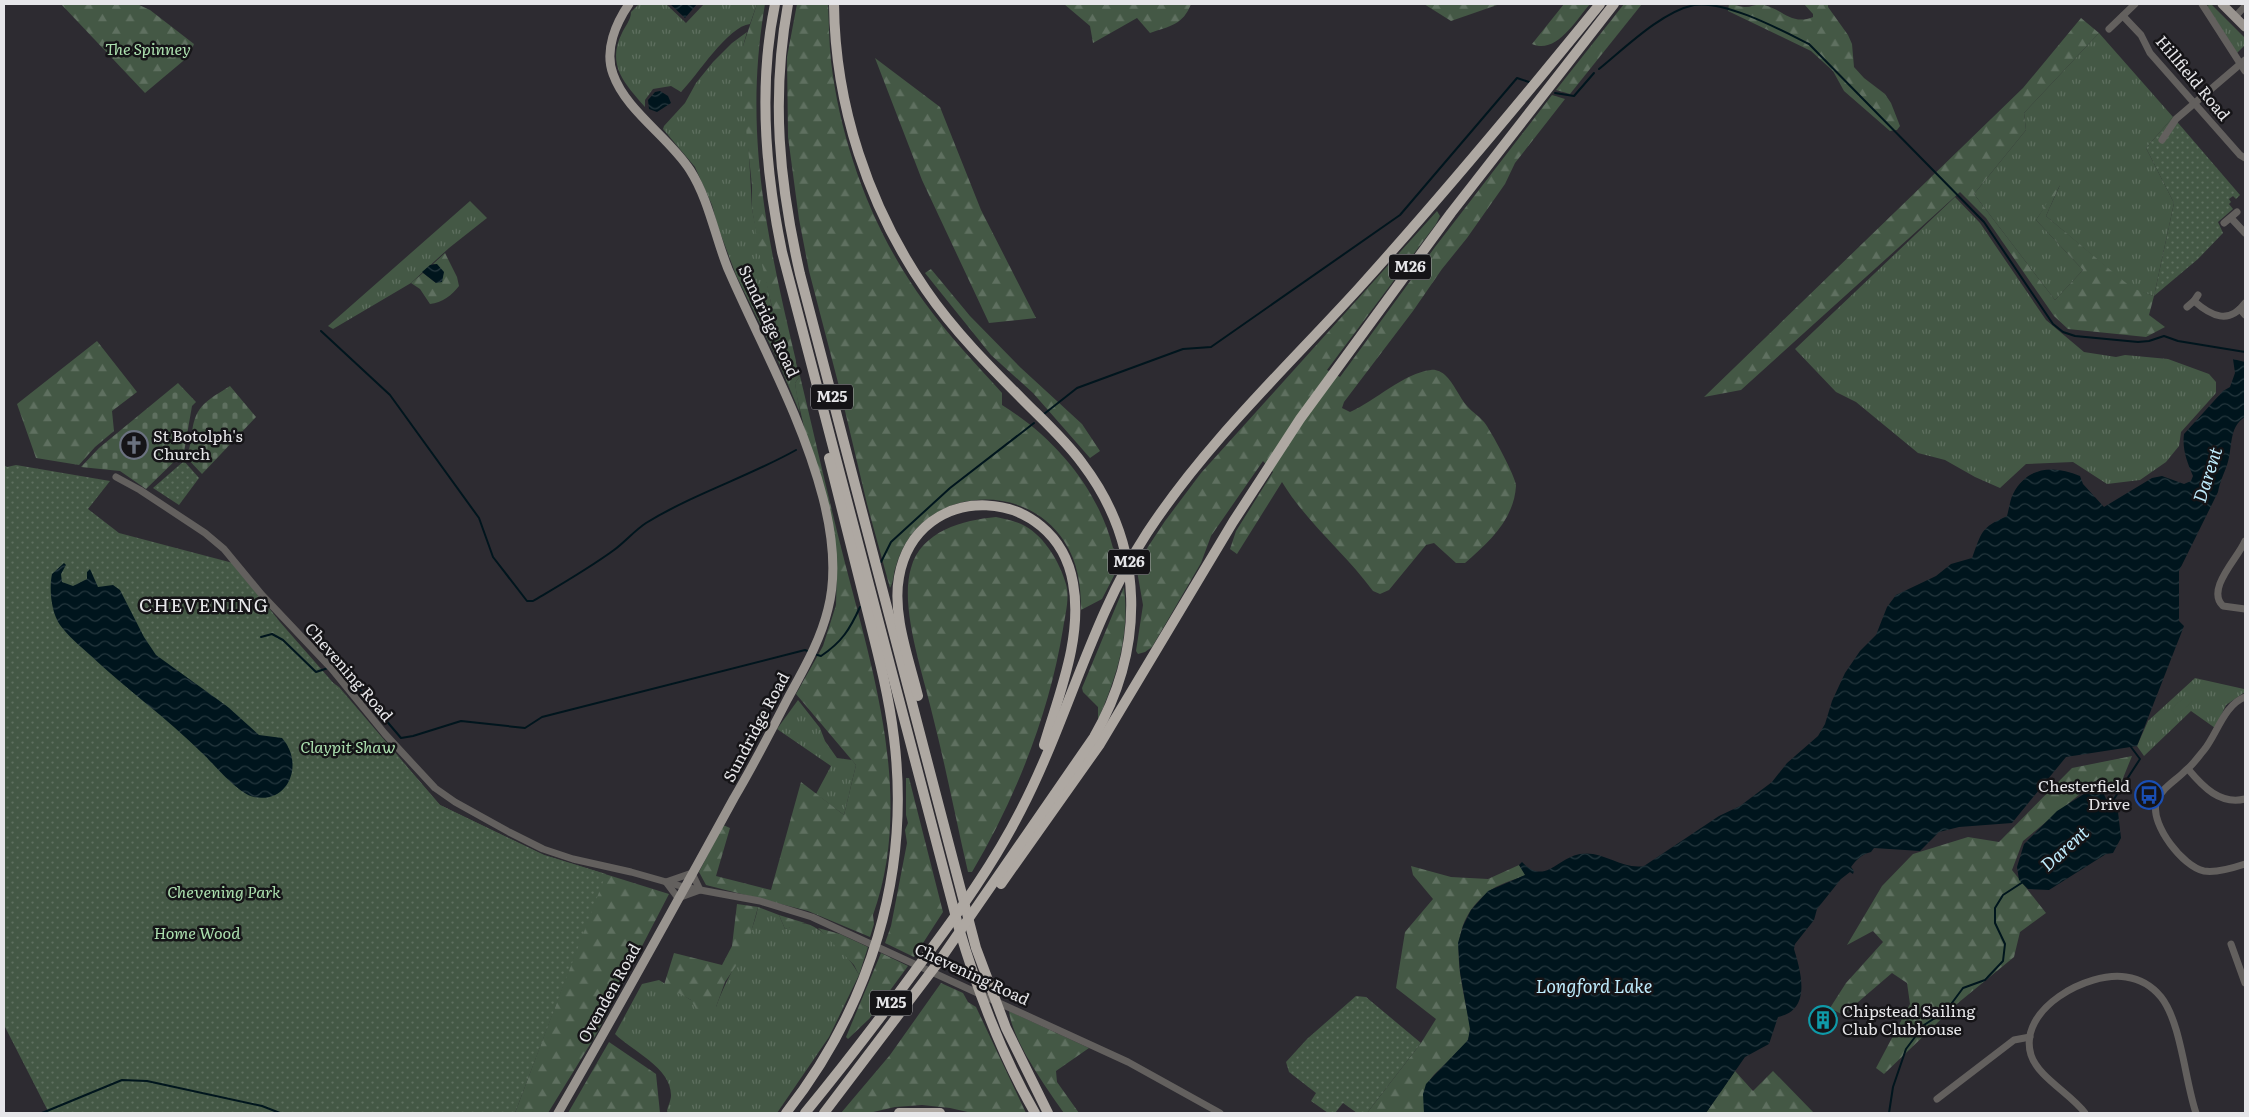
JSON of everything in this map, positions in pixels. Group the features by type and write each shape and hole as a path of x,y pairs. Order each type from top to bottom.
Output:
{"highway":[{"name":"M25","path":"775,4 765,84 767,159 782,252 949,893 968,958 990,1021 1010,1066 1036,1113"},
{"name":"M25","path":"788,4 779,76 778,126 781,168 789,225 976,948 1006,1028 1048,1113"},
{"name":"M25","path":"824,1113 940,960 1086,751 1116,694 1128,647 1132,604 1129,570 1122,540 1105,499 1082,462 956,330 926,291 894,239 865,172 850,124 838,58 834,4"},
{"name":"M26","path":"1029,793 1087,650 1115,588 1146,535 1173,495 1220,438 1438,199 1600,4"},
{"name":"M26","path":"940,960 979,913 1087,764 1233,522 1337,366 1451,213 1614,4"},
{"name":"M25","path":"786,1113 830,1048 853,1006 869,967 889,896 898,812 896,755 888,699 824,434 814,376"},
{"name":"M25","path":"805,1113 873,1028 960,909 995,856 1029,793 1069,657 1074,629 1075,592 1068,564 1061,549 1051,535 1024,514 1008,508 991,505 966,507 935,520 911,545 899,576 897,594 900,619 923,721 934,783"},
{"path":"899,1113 940,1113"}],"main road":[{"name":"Sundridge Road","path":"629,4 620,19 612,42 610,52 612,71 625,95 682,159 699,188 729,271 790,402 807,445 830,531 831,590 826,616 813,652 684,887"},
{"path":"2222,4 2245,27"},
{"name":"Ovenden Road","path":"558,1113 684,887"}],"street":[{"path":"2109,29 2135,4"},
{"path":"2162,140 2176,119 2244,66 2198,4"},
{"path":"2235,17 2245,6"},
{"name":"Hillfield Road","path":"2123,16 2141,35 2147,55 2196,103 2240,155 2245,158"},
{"path":"2224,223 2237,212"},
{"path":"2231,218 2245,233"},
{"path":"2187,307 2196,298 2215,315 2229,316 2243,312 2245,303"},
{"name":"Chevening Road","path":"116,477 134,486 205,533 224,549 262,595 330,668 385,734 435,788 509,832 543,849 573,859 684,887 786,908 855,936 1042,1020 1128,1062 1220,1113"},
{"path":"2244,546 2222,576 2219,598 2223,606 2245,609"},
{"path":"2245,697 2232,706 2216,733 2188,770 2160,795 2156,808 2159,826 2182,856 2197,868 2205,871 2245,864"},
{"path":"2188,770 2200,783 2218,797 2233,801 2245,799"},
{"path":"692,873 700,890 678,898 666,882 692,873"},
{"path":"2232,944 2245,983"},
{"path":"2085,1113 2036,1064 2031,1054 2030,1037 2036,1018 2061,995 2074,988 2125,976 2142,981 2162,998 2171,1016 2196,1113"},
{"path":"1937,1099 2014,1040 2030,1037"}],"green space":[{"name":"The Spinney","path":"61,4 137,4 150,10 194,44 189,56 145,93"},
{"path":"639,4 666,4 686,23 704,4 757,4 750,24 732,33 681,92 671,86 653,89 645,100 645,107 625,82 617,64 616,55 618,44 631,12"},
{"path":"757,4 765,4 756,96 757,141 761,184 776,271 796,365 787,361 779,337 760,256 752,209 752,186 741,81 743,46"},
{"path":"797,4 828,4 830,54 843,125 863,188 875,219 890,248 925,303 962,349 1002,393 1002,405 1039,432 1056,448 1085,485 1097,505 1113,548 1119,552 1120,564 1102,599 1081,610 1078,574 1073,557 1064,541 1051,525 1034,513 1016,505 997,500 977,500 957,504 938,512 921,524 909,538 903,549 890,588 809,271 799,219 788,137 787,57"},
{"path":"1064,4 1191,4 1180,21 1170,26 1150,33 1137,18 1093,43 1090,26"},
{"path":"1424,4 1500,4 1451,21"},
{"path":"1564,4 1590,4 1572,27 1557,40 1549,45 1532,44"},
{"path":"1624,4 1642,4 1570,94 1556,90"},
{"path":"1729,4 1745,7 1759,4 1793,18 1806,19 1813,17 1813,14 1804,4 1828,4 1828,7 1848,35 1852,44 1854,67 1864,78 1885,94 1891,103 1900,126 1897,130 1890,131 1844,91 1833,71 1811,51 1728,11"},
{"path":"2211,4 2245,38 2245,45 2237,53 2207,6"},
{"path":"2081,18 2099,33 2024,113 2026,130 1974,194 2055,300 2083,270 2036,220 2062,180 2046,216 2132,288 2154,296 2149,315 2165,327 2146,337 2068,329 2054,316 1986,218 1960,192 1741,390 1704,397 2023,88"},
{"path":"747,32 743,46 752,209 774,318 787,360 796,365 796,363 800,376 795,383 800,413 778,361 736,275 712,205 695,167 663,129 685,103 696,83 713,62 732,43"},
{"path":"2099,33 2173,117 2146,148 2174,203 2154,296 2132,289 2046,216 2060,185 2036,220 2083,270 2055,300 1974,194 2026,130 2024,113"},
{"path":"875,58 940,107 981,210 1036,318 989,323 922,180"},
{"path":"1552,95 1565,99 1515,163 1505,184 1467,238 1344,402 1342,408 1350,412 1410,376 1421,372 1434,370 1444,374 1467,406 1487,426 1503,454 1515,482 1514,498 1510,510 1498,530 1465,563 1456,563 1434,543 1426,545 1389,590 1380,594 1373,591 1314,524 1282,482 1237,554 1230,549 1236,531 1273,472 1263,461 1211,536 1201,563 1152,647 1138,654 1136,651 1143,605 1136,565 1165,521 1201,473 1437,211 1440,216 1436,224 1327,370 1340,377 1435,247"},
{"path":"2173,117 2240,195 2236,199 2233,196 2229,199 2231,202 2229,204 2233,209 2218,222 2223,233 2198,259 2154,296 2174,203 2146,148"},
{"path":"1955,197 1980,223 2046,320 2084,352 2116,357 2125,355 2168,359 2209,374 2216,382 2216,393 2181,432 2179,446 2166,462 2140,480 2107,484 2073,462 2026,464 2000,488 1975,477 1945,460 1918,453 1856,402 1836,392 1795,349"},
{"path":"470,201 487,218 449,248 411,283 333,329 328,326"},
{"path":"445,253 457,277 459,286 446,298 430,304 420,289 411,283 423,273 436,283 437,264 433,264"},
{"path":"931,269 970,316 1021,368 1082,424 1100,451 1090,458 1033,393 991,355 925,273"},
{"path":"97,341 137,392 112,411 114,431 95,447 79,465 36,458 17,404"},
{"path":"800,376 867,649 885,738 890,783 890,827 885,871 873,915 874,924 870,937 808,911 706,885 699,872 723,825 730,828 716,876 771,890 801,782 844,815 856,765 796,694 823,646 836,605 837,567 797,397 795,383"},
{"path":"178,383 196,402 192,406 184,452 146,489 120,471 81,467 99,448"},
{"path":"230,386 256,417 202,474 185,456 189,448 196,416 204,404"},
{"path":"184,461 199,478 179,505 153,488"},
{"name":"Chevening Park","path":"4,465 7,467 16,465 110,481 88,509 119,533 233,563 280,622 440,805 544,855 606,874 515,1113 49,1113 4,1025"},
{"name":"Claypit Shaw","path":"80,507 339,687 440,805 544,855 669,894 597,1033 548,1113 515,1113 593,906 454,838"},
{"path":"996,517 1015,521 1025,526 1039,537 1051,551 1066,584 1067,601 1057,661 1040,724 1029,755 988,844 972,872 968,872 914,642 910,622 908,584 916,555 934,536 970,521"},
{"path":"1124,587 1125,622 1120,655 1111,687 1098,720 1098,707 1083,692 1082,688"},
{"path":"2195,678 2244,689 2245,692 2226,705 2215,728 2191,711 2144,756 2137,746 2148,721"},
{"path":"2187,695 2193,701 2176,716 2171,709"},
{"path":"798,700 820,728 825,741 837,758 852,760 856,765 844,815 816,794 831,766 777,729"},
{"path":"2132,756 2119,788 2097,780 2023,841 2012,870 2046,913 2020,932 2014,957 1958,1003 1884,1074 1876,1068 1910,1004 1907,983 1892,973 1843,1015 1830,1008 1846,983 1883,942 1873,931 1847,945 1882,886 1913,854 1968,837 1999,842 2072,768"},
{"path":"906,778 909,778 943,912 914,957 885,943 891,926 907,843 905,830 908,823 906,815"},
{"path":"1519,865 1526,875 1487,893 1475,905 1467,917 1462,930 1459,943 1459,957 1462,986 1469,1020 1469,1035 1465,1045 1431,1078 1425,1092 1424,1113 1367,1113 1421,1043 1436,1019 1396,988 1405,932 1433,899 1413,875 1411,866 1451,877 1488,879"},
{"path":"737,904 758,907 746,951 725,982 716,1007 702,1011 696,1009 691,1000 664,985 674,953 722,965 732,946"},
{"path":"758,907 779,915 785,929 805,924 814,927 829,938 844,953 859,975 829,1037 777,1113 668,1113 671,1096 670,1086 665,1077 650,1061 615,1034 642,984 659,980 691,1000 716,1007 745,945"},
{"path":"779,915 805,923 785,929"},
{"path":"818,928 840,934 868,947 859,975 854,965"},
{"path":"881,953 908,966 869,1019 848,1039 846,1037"},
{"path":"941,983 963,993 968,1002 976,1007 1026,1113 972,1113 922,1105 895,1107 869,1113 841,1113 890,1055"},
{"path":"1356,996 1366,997 1421,1043 1367,1113 1357,1113 1343,1103 1335,1113 1328,1113 1311,1101 1316,1093 1289,1072 1286,1062 1307,1039"},
{"path":"1009,1011 1089,1048 1056,1071 1057,1082 1079,1113 1064,1113 1023,1050 1016,1036"},
{"path":"609,1042 656,1074 660,1113 568,1113"},
{"path":"1735,1071 1753,1091 1773,1071 1814,1113 1706,1113"}],"water":[{"path":"670,4 697,4 685,18"},
{"path":"660,91 668,96 671,103 657,112 649,109 648,100 655,92"},
{"path":"437,264 444,272 442,282 436,283 422,272 430,265"},
{"name":"Longford Lake","path":"2233,359 2245,362 2245,417 2233,432 2229,459 2218,492 2179,571 2179,621 2184,626 2137,746 2066,757 2012,823 1959,827 1939,832 1920,851 1874,848 1855,862 1851,867 1854,871 1853,874 1850,872 1841,879 1817,909 1814,920 1795,944 1794,949 1801,979 1800,998 1796,1007 1789,1013 1778,1017 1769,1044 1745,1057 1706,1113 1424,1113 1423,1094 1426,1084 1468,1040 1470,1029 1460,972 1458,943 1463,926 1471,910 1488,891 1525,875 1519,865 1522,862 1530,869 1544,871 1572,856 1588,854 1605,857 1628,865 1644,866 1719,816 1740,806 1772,782 1787,763 1818,736 1825,724 1832,701 1845,673 1860,651 1876,635 1887,607 1896,595 1936,576 1951,564 1972,558 1983,532 1992,524 2007,516 2013,494 2026,478 2042,470 2051,469 2070,472 2080,476 2083,484 2104,507 2152,478 2162,476 2184,484 2191,481 2193,476 2184,450 2184,434 2223,391 2230,387 2235,373"},
{"path":"64,563 66,565 61,574 62,582 73,586 87,579 87,572 90,569 98,587 113,585 120,590 144,637 156,655 228,707 259,735 282,738 289,748 292,758 290,779 284,788 277,794 266,797 254,797 241,790 226,778 189,740 70,637 57,620 51,593 52,574"},
{"path":"2098,779 2106,799 2114,799 2117,803 2121,838 2113,853 2106,854 2049,890 2028,889 2019,880 2017,867 2024,844 2057,811 2095,787"}],"waterway":[{"path":"1599,69 1656,23 1682,9 1694,5 1707,5 1737,11 1753,17 1809,44 1984,222 2053,324 2063,332 2075,336 2138,342 2164,336 2178,341 2245,352"},
{"path":"1555,93 1574,96 1594,73"},
{"path":"1044,414 1077,388 1183,349 1211,347 1400,215 1517,78 1529,82"},
{"path":"321,331 390,395 479,518 493,557 527,601 533,601 584,570 614,550 646,523 701,494 759,469 796,450"},
{"path":"881,562 891,542 950,488 1034,423"},
{"path":"814,654 821,656 840,640 853,622 860,607"},
{"path":"261,637 272,634 283,640 316,672 328,668"},
{"path":"333,667 339,665 401,738 461,721 525,728 542,717 805,650 810,652"},
{"name":"Darent","path":"2114,799 2140,759 2131,747"},
{"name":"Darent","path":"1889,1113 1893,1087 1906,1049 1924,1025 1946,1011 1963,988 1985,980 2003,961 2005,944 1995,923 1995,908 2003,895 2023,882"},
{"path":"42,1113 122,1080 147,1081 262,1106 280,1113"}],"place":[{"name":"St Botolph's Church","path":"134,445"},
{"name":"Chesterfield Drive","path":"2149,795"},
{"name":"Chipstead Sailing Club Clubhouse","path":"1823,1020"}],"district":[{"name":"CHEVENING","path":"204,605"}],"park label":[{"name":"Home Wood","path":"197,933"}]}
